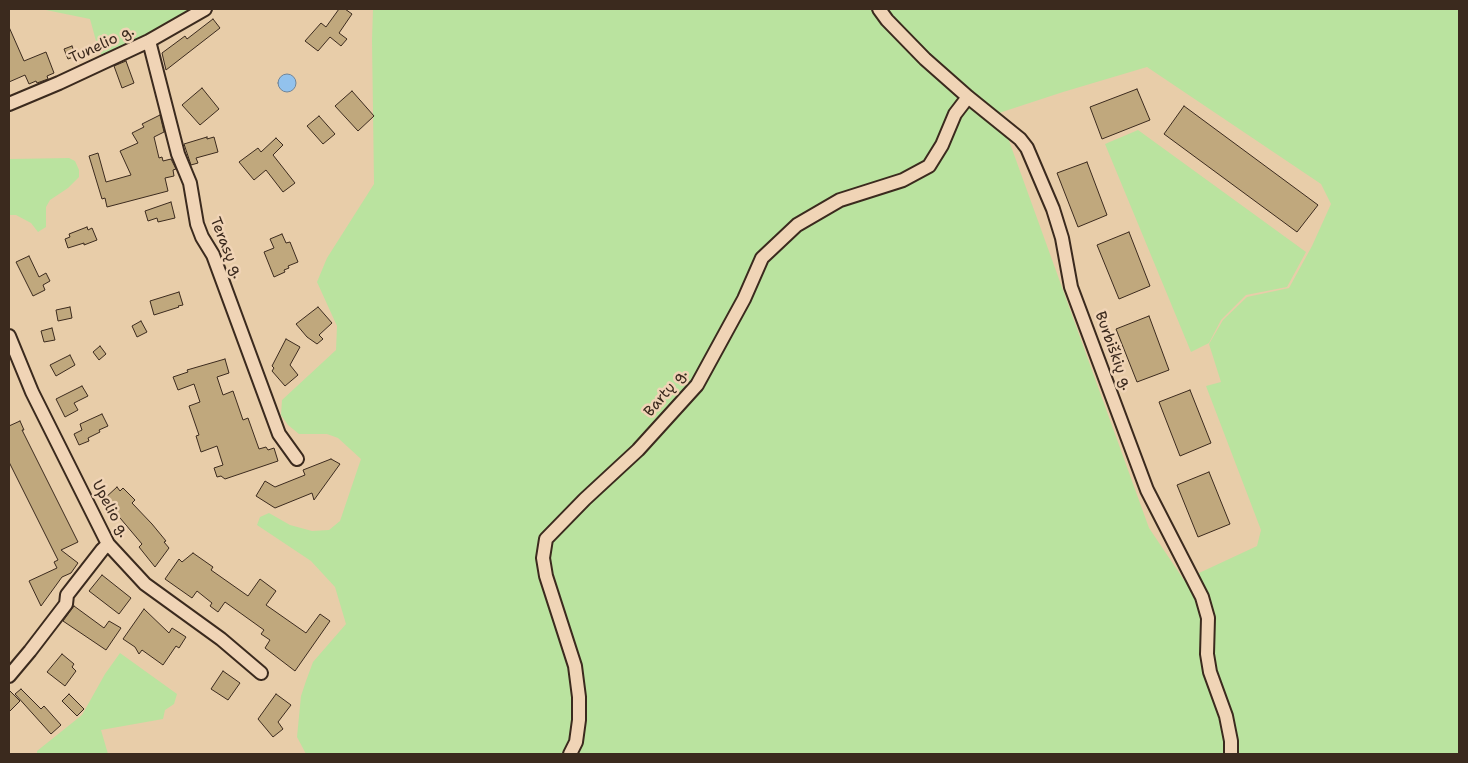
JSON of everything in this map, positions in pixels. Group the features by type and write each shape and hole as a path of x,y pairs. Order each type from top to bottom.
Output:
{"street":[{"name":"Tunelio g.","path":"9,104 149,41 205,9"},
{"name":"Burbiškių g.","path":"879,9 887,20 925,59 1020,139 1027,148 1062,238 1071,287 1147,490 1202,597 1208,618 1207,654 1210,672 1226,716 1231,741 1231,754"},
{"name":"Terasų g.","path":"149,41 178,154 190,183 197,224 202,237 213,255 279,434 297,459"},
{"name":"Bartų g.","path":"570,754 576,742 580,720 579,697 575,666 546,576 543,558 546,539 585,499 638,450 697,385 744,299 762,258 797,225 840,200 903,180 929,166 942,145 955,114 968,97"},
{"name":"Upelio g.","path":"9,336 32,392 108,544 144,584 221,639 261,673"},
{"path":"9,676 66,604 67,595 108,544"}],"green space":[{"path":"41,9 199,9 103,58 98,48 90,19"},
{"path":"373,9 1459,9 1459,754 306,754 297,737 301,696 313,662 346,624 335,587 311,561 257,525 260,517 269,513 290,525 312,531 329,530 340,521 361,459 338,438 327,434 299,434 288,425 281,415 282,400 336,350 337,326 317,282 327,258 374,184","holes":["1147,67 1321,184 1331,204 1312,246 1289,288 1247,297 1223,320 1209,344 1221,382 1206,386 1261,530 1257,546 1184,580 1149,528 999,113"]},
{"path":"1138,130 1306,252 1287,287 1246,295 1221,320 1209,343 1191,352 1105,144"},
{"path":"69,158 75,161 79,170 79,177 68,188 50,200 46,207 46,227 38,232 31,223 16,215 9,215 9,159"},
{"path":"120,653 177,694 174,704 165,710 163,719 101,730 108,754 37,754 37,751 82,715 105,674"}],"water":[{"path":"283,74 291,74 296,79 294,90 283,92 278,87 278,79"}],"building":[{"path":"339,9 345,9 352,14 339,33 347,39 341,46 330,37 318,51 305,41 321,23 326,27"},
{"path":"213,19 220,28 166,70 162,53 185,36 187,39"},
{"path":"9,27 24,61 46,52 54,73 47,76 48,79 29,84 25,75 9,82"},
{"path":"72,46 76,56 68,59 64,49"},
{"path":"126,61 134,83 122,88 114,66"},
{"path":"202,88 219,109 200,125 182,105"},
{"path":"1137,89 1150,120 1102,139 1090,107"},
{"path":"352,91 374,116 358,131 335,106"},
{"path":"1184,106 1318,205 1297,232 1164,134"},
{"path":"160,115 164,132 154,137 159,158 162,157 163,161 171,159 176,169 173,170 174,176 165,178 168,191 107,207 105,198 102,199 89,156 98,153 106,182 131,175 120,151 138,143 132,133 144,127 142,124"},
{"path":"319,116 335,134 323,144 307,126"},
{"path":"207,137 207,139 214,137 218,152 196,158 198,163 191,165 184,144"},
{"path":"276,138 283,145 273,155 295,183 283,192 266,170 254,180 239,162 258,148 261,152"},
{"path":"1087,162 1107,215 1078,227 1057,173"},
{"path":"171,202 175,218 158,222 157,218 148,221 145,211"},
{"path":"87,227 88,230 92,228 97,240 68,248 65,239 70,237 69,234"},
{"path":"1129,232 1150,286 1119,299 1097,245"},
{"path":"282,234 286,243 290,242 298,262 288,266 289,268 284,270 285,272 274,277 264,252 274,248 270,239"},
{"path":"29,256 39,277 46,273 50,281 43,285 45,290 33,296 16,262"},
{"path":"179,292 183,305 154,315 150,301"},
{"path":"70,307 72,318 58,321 56,310"},
{"path":"318,307 332,323 319,335 323,339 317,344 307,337 296,324"},
{"path":"1149,316 1169,370 1137,382 1116,329"},
{"path":"141,321 147,332 137,337 132,326"},
{"path":"52,328 55,340 44,342 41,331"},
{"path":"286,339 300,347 290,365 298,375 285,386 272,371 274,368 272,366"},
{"path":"100,346 106,354 99,360 93,352"},
{"path":"70,355 75,365 56,376 50,365"},
{"path":"225,359 229,373 217,377 223,395 233,391 243,420 248,418 259,449 266,447 268,450 274,448 278,461 225,479 221,476 217,477 214,468 223,465 217,446 201,452 196,436 199,435 189,406 200,402 194,384 178,390 173,377 188,372 187,370"},
{"path":"82,386 88,396 74,403 78,410 65,417 56,399"},
{"path":"1190,390 1211,443 1180,456 1159,402"},
{"path":"102,414 108,426 88,438 89,441 79,445 74,434 82,430 80,424"},
{"path":"20,421 24,430 22,430 78,542 61,550 78,563 71,573 62,577 41,606 29,581 57,568 54,562 58,560 9,462 9,426"},
{"path":"331,459 340,464 314,500 312,493 275,508 256,496 265,481 275,487 305,475 303,470"},
{"path":"1209,472 1230,524 1198,537 1177,485"},
{"path":"117,487 120,491 123,488 135,500 132,503 166,541 164,542 169,548 155,567 139,547 142,544 104,499"},
{"path":"193,553 213,567 211,570 248,596 260,579 276,591 266,605 306,633 320,614 330,621 295,671 265,648 270,640 261,634 264,630 225,602 218,612 210,606 212,603 197,591 192,598 165,579 179,559 182,562"},
{"path":"102,575 131,598 119,614 89,591"},
{"path":"74,606 104,628 109,621 121,628 106,650 63,621"},
{"path":"144,609 169,633 172,628 186,637 179,648 176,646 163,665 142,650 139,654 135,647 123,639"},
{"path":"62,654 74,664 72,667 76,671 65,686 47,672"},
{"path":"223,671 240,683 228,700 211,689"},
{"path":"21,689 41,709 44,706 61,725 51,734 15,694"},
{"path":"9,690 20,701 9,712"},
{"path":"69,694 84,709 77,716 62,701"},
{"path":"276,694 291,705 278,722 283,729 273,737 258,719"}]}
